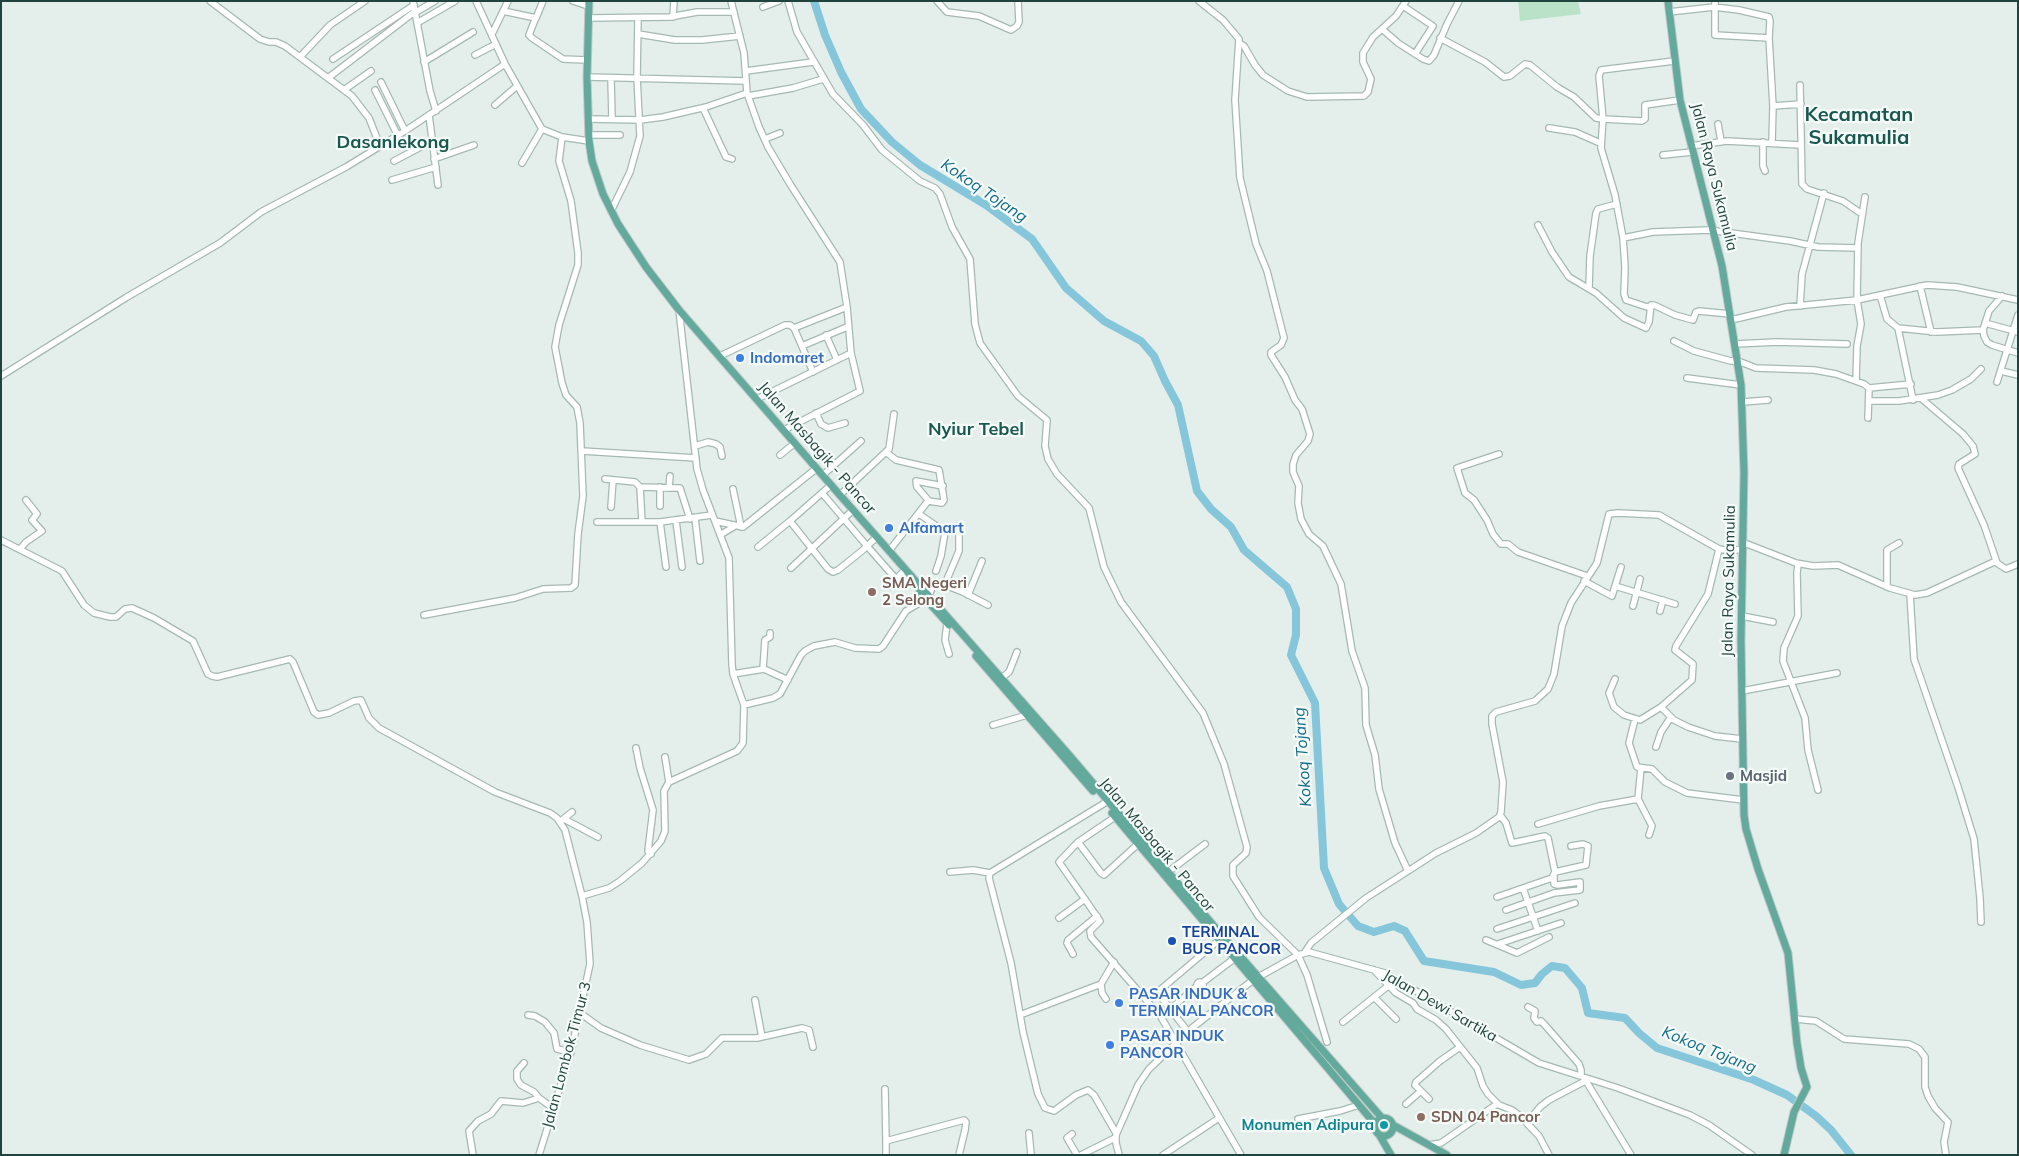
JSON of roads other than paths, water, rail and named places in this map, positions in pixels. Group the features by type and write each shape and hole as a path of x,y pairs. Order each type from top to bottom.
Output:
{"main road":[{"name":"Jalan Raya Sukamulia","path":"1668,1 1680,100 1722,266 1741,385 1743,545 1742,739 1745,822 1749,839 1788,953 1800,1060 1807,1084 1803,1097 1795,1109 1784,1155"},
{"name":"Jalan Masbagik - Pancor","path":"588,4 587,77 589,138 598,183 611,211 646,268 679,310 758,399 927,597 1168,872 1375,1124"},
{"name":"Jalan Masbagik - Pancor","path":"927,597 947,624 1000,680 1027,715 1047,734"},
{"name":"Jalan Masbagik - Pancor","path":"1106,802 1138,844 1219,940 1382,1118"},
{"path":"1391,1155 1375,1130 1375,1124 1382,1118 1447,1155"},
{"path":"1380,1136 1389,1135 1393,1125"}],"street":[{"path":"210,1 260,39 279,43 344,90 358,102 369,118 380,146"},
{"path":"300,57 330,25 365,1"},
{"path":"328,78 414,13 435,1"},
{"path":"417,23 455,1"},
{"path":"476,1 505,64 542,129 562,138 620,135"},
{"path":"492,34 508,1"},
{"path":"543,1 529,35 563,59 587,60"},
{"path":"574,1 588,4"},
{"path":"673,17 674,1"},
{"path":"731,1 740,36 748,94 765,139 790,184 840,262 847,307 850,353 860,391 784,430"},
{"path":"763,7 779,1"},
{"path":"788,1 793,23 833,94 882,150 920,181 938,191 952,227 970,259 975,324 980,343 1018,396 1047,420 1045,446 1048,459 1057,474 1089,508 1104,567 1121,602 1203,714 1224,764 1247,847 1246,853 1233,865 1233,876 1259,916 1298,955 1307,976 1322,1029 1328,1042"},
{"path":"937,1 947,12 979,16 1010,30 1017,26 1019,22 1018,1"},
{"path":"1199,1 1223,20 1236,35 1239,42 1235,100 1240,178 1254,237 1267,271 1284,338 1281,345 1271,352 1271,356 1286,377 1292,393 1302,409 1310,434 1308,441 1296,455 1293,464 1293,472 1299,486 1298,503 1301,519 1309,534 1323,546 1341,584 1352,651 1365,688 1366,725 1375,755 1379,789 1395,842 1408,871"},
{"path":"1382,28 1398,43 1426,61 1430,60 1459,1"},
{"path":"333,59 413,3 424,62 436,110"},
{"path":"1239,42 1244,46 1263,75 1288,92 1318,98 1364,96 1368,92 1371,79 1363,62 1363,53 1373,37 1396,16 1404,4 1442,35 1485,62 1504,77 1510,76 1525,64 1530,65 1557,87 1574,97 1596,118 1642,121 1645,119 1645,105 1680,100"},
{"path":"1669,12 1714,4 1768,17 1770,21 1769,38 1773,106 1772,142"},
{"path":"1714,4 1714,35 1769,38"},
{"path":"503,11 536,18"},
{"path":"588,18 673,17 696,12 734,12"},
{"path":"611,211 632,167 639,142 638,18"},
{"path":"1415,54 1432,26"},
{"path":"424,62 473,32"},
{"path":"638,34 659,39 688,40 740,36"},
{"path":"475,55 496,44"},
{"path":"1674,61 1601,70 1599,76 1603,119 1600,143 1617,204 1623,238 1625,259 1624,298 1632,303 1648,307 1651,305 1675,315 1694,320 1696,312 1699,311 1730,317 1776,309 1857,300 1920,286 1947,285 2018,300"},
{"path":"746,72 814,62"},
{"path":"1,376 127,297 220,243 262,212 346,167 398,136 505,64"},
{"path":"344,90 371,71"},
{"path":"587,77 746,81"},
{"path":"611,78 612,119"},
{"path":"589,119 640,120 679,114 748,94 802,86 823,79"},
{"path":"381,82 406,131"},
{"path":"1800,85 1802,184 1807,189 1843,201 1862,214"},
{"path":"495,105 517,86"},
{"path":"375,90 398,136"},
{"path":"1773,106 1800,104"},
{"path":"703,108 726,158 732,159"},
{"path":"428,115 438,185"},
{"path":"1718,124 1721,142"},
{"path":"1548,128 1575,132 1600,143"},
{"path":"522,163 542,129"},
{"path":"765,139 780,133"},
{"path":"424,615 515,598 543,588 573,587 575,585 578,534 583,496 579,413 577,407 566,395 562,384 555,347 559,325 578,259 578,241 559,161 562,138"},
{"path":"394,161 432,141"},
{"path":"1663,156 1721,142 1772,142 1800,145"},
{"path":"1764,142 1763,166 1765,171"},
{"path":"434,159 474,145"},
{"path":"392,180 436,167"},
{"path":"1800,306 1800,283 1824,194"},
{"path":"1856,381 1857,346 1861,324 1857,300 1858,248 1865,196"},
{"path":"1589,288 1590,256 1596,212 1598,209 1617,204"},
{"path":"1538,224 1565,273 1575,282 1599,295 1624,318 1645,328 1649,322 1651,305"},
{"path":"1623,238 1669,231 1713,230 1825,248 1858,248"},
{"path":"1920,286 1931,332"},
{"path":"1880,296 1887,319 1898,328 1931,332 1984,326 2016,331"},
{"path":"2002,296 1991,307 1984,326 1987,342 1996,347 2018,353"},
{"path":"794,328 847,307"},
{"path":"669,782 740,749 744,743 744,705 733,674 730,566 728,553 698,476 679,310"},
{"path":"1997,382 2016,331 2018,315"},
{"path":"720,356 785,325 790,325 794,328 813,372"},
{"path":"802,346 847,327"},
{"path":"1898,328 1913,400"},
{"path":"826,336 837,360"},
{"path":"1674,342 1694,351 1731,361 1738,361 1756,368 1814,370 1836,374 1869,388 1910,384"},
{"path":"1735,344 1777,342 1846,344"},
{"path":"758,399 850,353"},
{"path":"1869,401 1922,399 1952,390 1981,369"},
{"path":"2001,372 2018,375"},
{"path":"1686,378 1741,385"},
{"path":"1868,418 1869,388"},
{"path":"1922,399 1963,434 1975,449 1976,454 1957,466 1984,525 1996,561 2006,569 2018,564"},
{"path":"1742,402 1768,400"},
{"path":"816,414 821,424 828,428 845,423"},
{"path":"840,495 890,448 894,414"},
{"path":"823,475 861,441"},
{"path":"695,446 708,442 716,444 720,447 722,456"},
{"path":"780,455 795,443"},
{"path":"582,451 696,458"},
{"path":"886,452 896,460 939,470 943,486 943,503 929,501 917,487 916,481 943,486"},
{"path":"1499,454 1457,468 1465,492 1474,500 1487,520 1493,534 1501,544 1508,544 1518,552 1585,579 1612,596 1621,567"},
{"path":"720,535 750,523 817,468"},
{"path":"669,488 670,476"},
{"path":"605,479 635,482 640,488 642,522"},
{"path":"611,507 613,480"},
{"path":"758,547 790,522 831,485"},
{"path":"640,488 681,489 692,519 700,561"},
{"path":"660,488 660,506"},
{"path":"733,489 738,527"},
{"path":"822,493 896,579"},
{"path":"20,549 26,542 42,532 32,520 37,514 26,500"},
{"path":"889,551 929,501"},
{"path":"791,568 853,510"},
{"path":"1506,910 1554,893 1580,890 1580,882 1555,885 1548,838 1545,836 1512,843 1506,823 1500,815 1503,782 1492,716 1496,712 1532,702 1542,696 1548,689 1554,674 1562,626 1571,603 1597,563 1608,516 1613,512 1662,516 1719,549 1730,551 1743,545 1798,564 1813,566 1838,565 1887,587 1910,594 1927,593 1996,561"},
{"path":"919,514 945,532 936,571"},
{"path":"597,522 660,522 713,518 738,527"},
{"path":"676,521 682,567"},
{"path":"660,522 666,567"},
{"path":"790,522 828,568 835,572 877,538"},
{"path":"945,584 959,551 959,526"},
{"path":"1,540 62,570 84,605 94,612 116,617 129,608 138,609 193,641 208,674 212,676 217,677 290,659 316,714 321,716 354,701 361,700 369,718 379,728 495,792 550,813 598,837"},
{"path":"1887,587 1887,550 1899,544"},
{"path":"1615,679 1609,693 1614,707 1619,713 1634,719 1641,719 1661,707 1693,679 1693,664 1676,650 1676,646 1708,594 1719,549"},
{"path":"968,595 982,561"},
{"path":"1798,564 1798,616 1785,644 1783,661 1806,725 1808,750 1818,790"},
{"path":"889,586 905,570"},
{"path":"1633,606 1640,580"},
{"path":"744,705 776,697 782,692 801,655 814,646 835,642 855,648 879,649 883,646 906,611 927,597 934,583 945,584 988,605"},
{"path":"1615,586 1675,604"},
{"path":"1910,594 1914,659 1974,840 1981,922"},
{"path":"1660,611 1662,600"},
{"path":"1742,616 1773,622"},
{"path":"947,624 946,640 949,654"},
{"path":"763,669 765,640 770,637 770,633"},
{"path":"1000,680 1009,672 1018,652"},
{"path":"733,674 763,669 788,680"},
{"path":"1742,690 1791,683 1837,673"},
{"path":"1661,707 1682,725 1709,734 1742,739"},
{"path":"993,725 1027,715"},
{"path":"1656,747 1661,732 1671,717"},
{"path":"1634,719 1629,743 1636,766 1652,769 1665,782 1687,793 1743,800"},
{"path":"636,748 653,810 648,850 651,854"},
{"path":"582,896 616,884 651,854 664,834 664,792 669,782 665,757"},
{"path":"1641,768 1638,799 1652,826 1649,835"},
{"path":"1538,824 1599,806 1638,799"},
{"path":"950,872 973,870 990,873 1106,802"},
{"path":"562,820 572,812"},
{"path":"1072,1134 1067,1138 1079,1155 1115,1136 1142,1078 1175,1043 1255,978 1305,952 1310,943 1366,898 1436,853 1483,829 1500,815"},
{"path":"1116,817 1078,842 1059,862 1100,921 1090,931 1090,937 1162,1017 1175,1043 1241,1155"},
{"name":"Jalan Lombok Timur 3","path":"539,1155 571,1052 589,975 590,956 582,896 562,820"},
{"path":"1078,842 1104,875 1138,844"},
{"path":"1168,872 1206,844"},
{"path":"1498,897 1554,875 1586,865 1588,846 1583,844 1571,846"},
{"path":"990,873 989,876 1011,963 1035,1086 1045,1108 1054,1111 1076,1095 1088,1090 1094,1095 1115,1136 1120,1155"},
{"path":"1523,888 1538,931"},
{"path":"1059,918 1085,899"},
{"path":"1497,929 1575,903"},
{"path":"1073,954 1067,943 1068,940 1097,916"},
{"path":"1498,944 1562,923"},
{"path":"1486,940 1517,953 1549,937"},
{"path":"1147,1001 1219,940"},
{"name":"Jalan Dewi Sartika","path":"1305,952 1314,952 1388,974 1539,1063 1697,1118 1752,1155"},
{"path":"1162,1017 1200,984 1235,958"},
{"path":"1020,1015 1101,984 1114,962"},
{"path":"1372,968 1388,986 1413,1003 1419,1011 1439,1022 1477,1068 1482,1086 1497,1104 1512,1110 1527,1123 1539,1136 1549,1155"},
{"path":"1101,984 1103,996 1106,999"},
{"path":"1344,1022 1388,986"},
{"path":"1157,992 1185,1028"},
{"path":"1374,998 1396,1019"},
{"path":"755,1000 762,1037"},
{"path":"1528,1007 1535,1011 1534,1018 1536,1022 1541,1021 1579,1064 1631,1155"},
{"path":"580,1013 601,1028 640,1046 689,1060 706,1054 722,1038 762,1037 806,1028 810,1032 813,1047"},
{"path":"528,1015 535,1016 546,1022 554,1032 557,1049 571,1052"},
{"path":"1795,1020 1816,1021 1844,1039 1909,1044 1920,1049 1925,1057 1925,1087 1928,1096 1935,1108 1948,1122 1944,1146 1946,1155"},
{"path":"1429,1099 1415,1085 1416,1082 1460,1047"},
{"path":"524,1063 517,1071 517,1079 521,1085 534,1092 538,1098 553,1108"},
{"path":"1527,1123 1544,1103 1586,1079"},
{"path":"885,1089 886,1155"},
{"path":"1406,1104 1421,1091"},
{"path":"473,1155 468,1133 478,1121 491,1114 502,1101 523,1102 538,1098"},
{"path":"1429,1145 1441,1143 1497,1104"},
{"path":"1298,1119 1340,1111 1359,1105"},
{"path":"1162,1155 1220,1118"},
{"path":"886,1141 964,1120 966,1122 965,1130 959,1155"},
{"path":"1029,1133 1031,1155"}],"waterway":[{"name":"Kokoq Tojang","path":"814,1 825,35 841,72 861,109 892,142 920,165 986,205 1032,239 1066,288 1104,321 1141,341 1154,356 1178,405 1197,491 1211,509 1231,527 1244,550 1287,587 1296,609 1296,635 1291,655 1315,703 1324,868 1339,904 1358,926 1374,932 1394,926 1405,931 1424,961 1494,972 1521,985 1535,983 1552,966 1565,968 1582,988 1588,1013 1625,1018 1657,1048 1754,1080 1787,1095 1816,1116 1831,1130 1851,1155"}],"place":[{"name":"Indomaret","path":"740,358"},
{"name":"Alfamart","path":"889,528"},
{"name":"SMA Negeri 2 Selong","path":"872,592"},
{"name":"Masjid","path":"1730,776"},
{"name":"TERMINAL BUS PANCOR","path":"1172,941"},
{"name":"PASAR INDUK & TERMINAL PANCOR","path":"1119,1003"},
{"name":"PASAR INDUK PANCOR","path":"1110,1045"},
{"name":"SDN 04 Pancor","path":"1421,1117"},
{"name":"Monumen Adipura","path":"1384,1125"}],"district":[{"name":"Kecamatan Sukamulia","path":"1859,126"},
{"name":"Dasanlekong","path":"393,143"},
{"name":"Nyiur Tebel","path":"976,430"}]}
